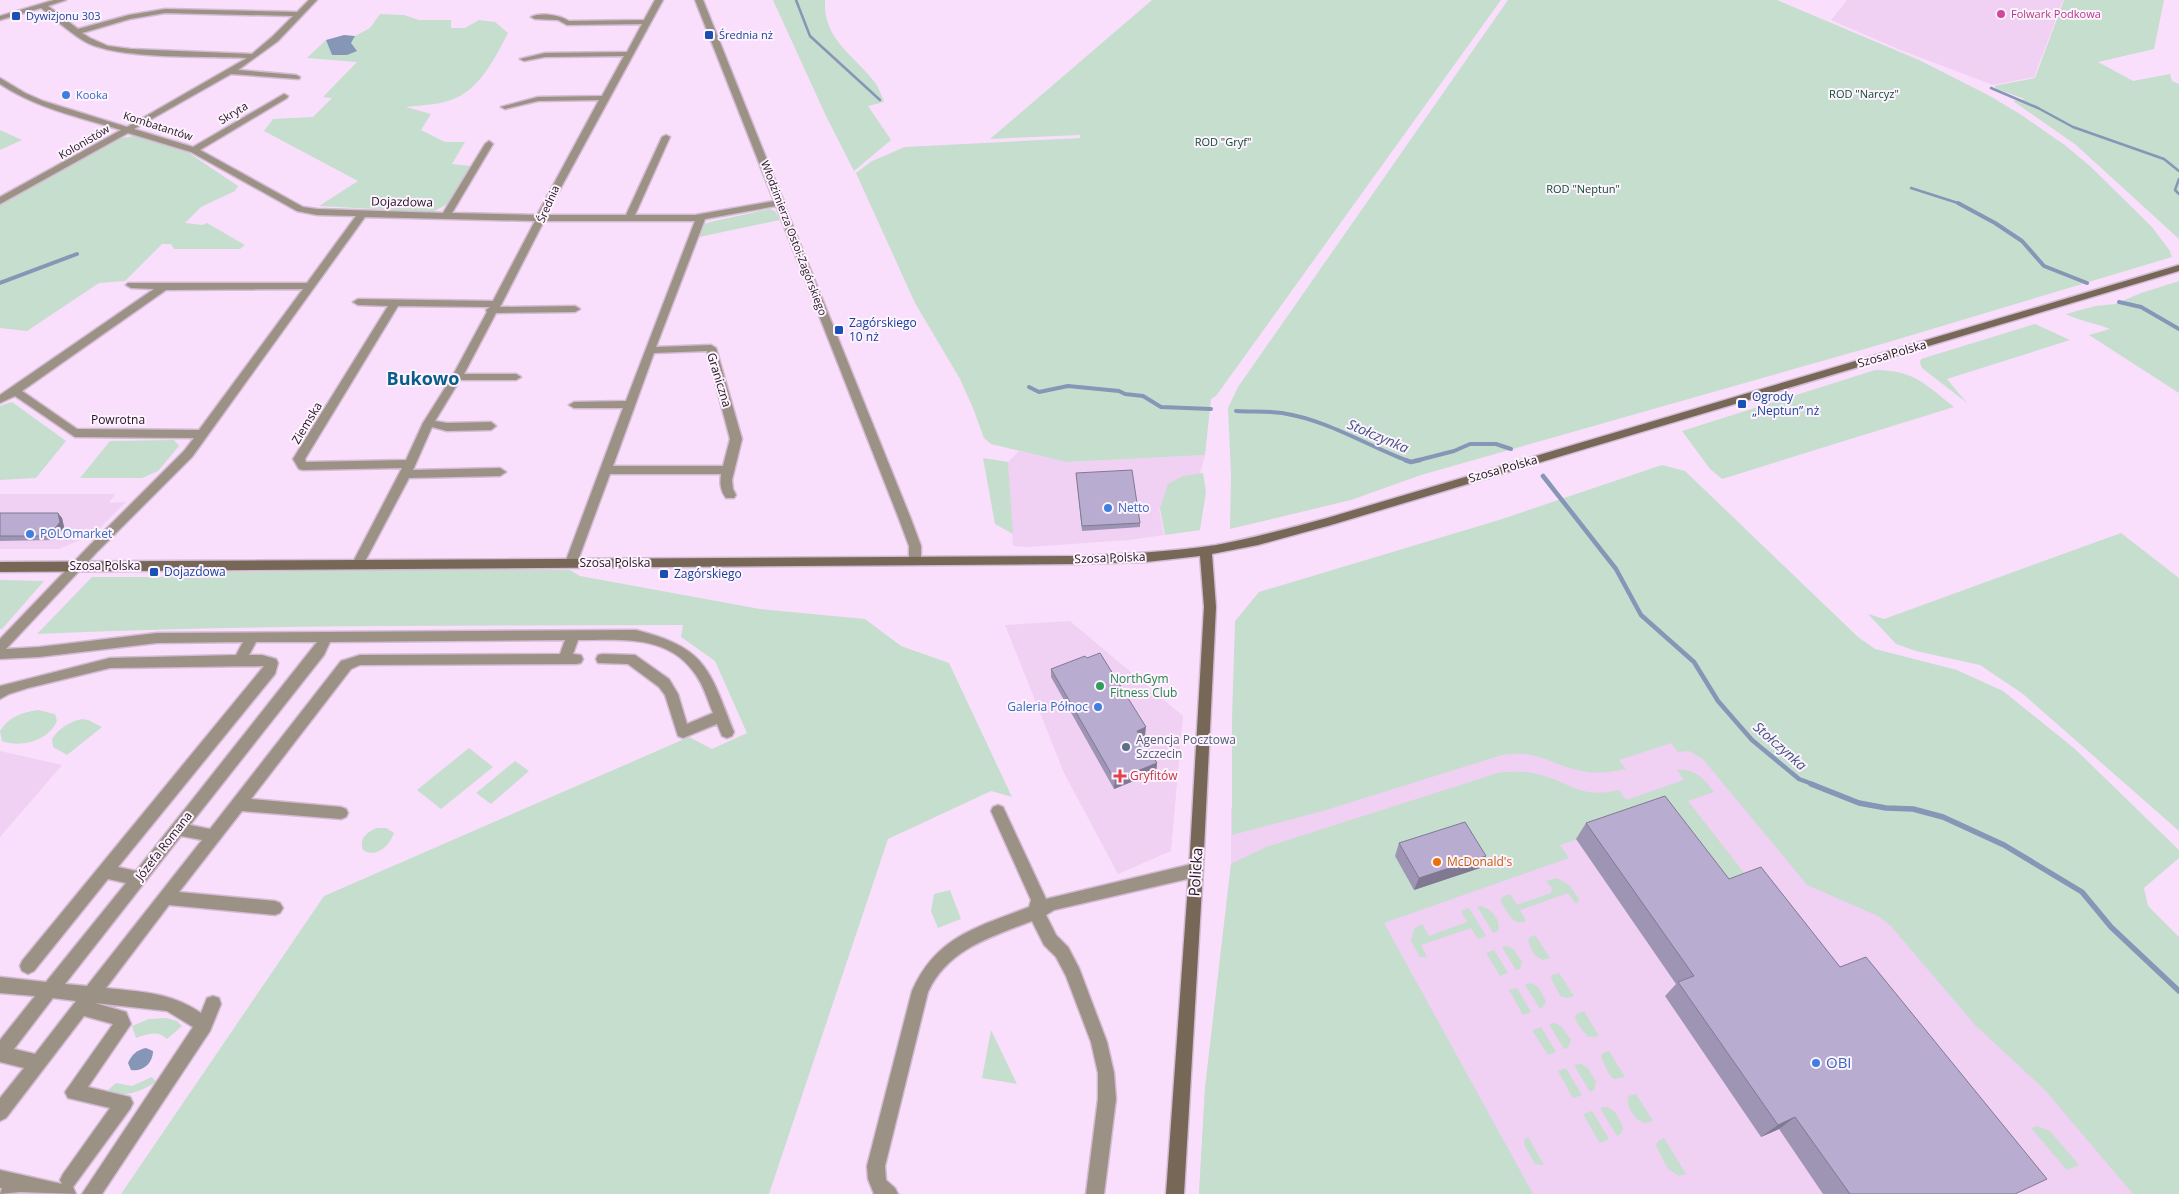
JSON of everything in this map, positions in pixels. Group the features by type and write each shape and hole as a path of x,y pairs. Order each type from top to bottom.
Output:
{"street":[{"path":"2,17 62,0"},
{"name":"Kolonistów","path":"0,201 230,72 275,39 313,0"},
{"name":"Średnia","path":"358,564 407,469 428,423 458,377 493,307 537,228 543,209 644,22 659,0"},
{"name":"Włodzimierza Ostoi-Zagórskiego","path":"699,0 781,202 912,539 915,548 914,560"},
{"path":"43,6 77,32 98,45 114,49 254,56"},
{"path":"77,32 130,17 172,10 299,14"},
{"path":"535,17 560,18 567,23 644,22"},
{"path":"524,58 545,55 627,54"},
{"path":"230,72 296,77"},
{"name":"Kombatantów","path":"0,81 22,95 40,103 194,150 300,210 362,214"},
{"name":"Skryta","path":"194,150 284,96"},
{"path":"505,107 538,98 604,98"},
{"path":"629,218 666,137"},
{"name":"Dojazdowa","path":"446,216 489,144"},
{"name":"Dojazdowa","path":"1,647 76,566 179,464 204,434 362,214 540,218 702,218 781,202"},
{"path":"571,563 604,470 702,218"},
{"name":"Szosa Polska","path":"0,567 1098,559 1206,551 1271,537 1327,522 2179,268"},
{"path":"131,285 164,287 310,286"},
{"path":"0,400 164,287"},
{"path":"358,302 575,309"},
{"name":"Ziemska","path":"395,303 299,459 303,466 407,469"},
{"name":"Graniczna","path":"650,350 711,348 736,439 726,484 730,495"},
{"path":"458,377 516,377"},
{"name":"Powrotna","path":"15,391 75,432 204,434"},
{"path":"574,405 630,404"},
{"path":"428,423 447,427 491,426"},
{"path":"407,469 500,472"},
{"path":"604,470 728,470"},
{"name":"Policka","path":"1175,1194 1196,870 1210,607 1206,551"},
{"path":"1,647 24,654 157,638 404,638 636,635 665,642 687,654 702,671 727,732"},
{"path":"0,1112 38,1063 91,1003 165,898 342,668 356,660 571,659 573,636"},
{"path":"240,660 252,638"},
{"name":"Józefa Romana","path":"0,1053 319,651 326,638"},
{"path":"393,660 404,638"},
{"path":"80,670 88,645"},
{"path":"603,659 626,659 633,661 664,683 671,694 683,732 721,716"},
{"path":"0,694 5,690 28,683 119,662 266,660 271,663 267,674 28,966"},
{"path":"238,804 341,813"},
{"path":"998,811 1039,900 1036,912 1050,940 1062,952 1073,974 1099,1042 1106,1073 1107,1099 1095,1194"},
{"path":"178,829 213,836"},
{"path":"889,1194 884,1192 879,1186 876,1178 876,1166 920,991 928,971 942,956 958,944 1052,904 1196,870"},
{"path":"106,872 138,878"},
{"path":"165,898 275,908"},
{"path":"0,984 49,990 91,1003 123,1021 120,1028 74,1092 124,1103 68,1187 8,1186"},
{"path":"91,1003 167,1003 180,1008 204,1025"},
{"path":"92,1188 204,1025 213,1004"},
{"path":"0,1053 38,1063"}],"shaded area":[{"name":"Folwark Podkowa","path":"1847,0 2063,0 2034,77 1993,85 1898,49 1831,20"},
{"path":"1019,451 1066,462 1205,455 1191,507 1159,510 1164,535 1129,540 1028,547 1013,546 1008,462"},
{"path":"0,494 115,494 109,503 126,502 94,534 59,549 0,549"},
{"path":"1070,621 1183,716 1171,851 1118,874 1064,773 1005,625"},
{"path":"1654,692 1904,919 2135,1194 1199,1194 1205,1088 1231,864 1231,808"},
{"path":"0,751 62,765 0,837"}],"green space":[{"path":"773,0 825,0 829,26 835,37 868,74 879,90 884,102 868,106 891,140 854,171 826,116"},
{"name":"ROD \"Gryf\"","path":"1152,0 1501,0 1216,396 1211,399 1205,455 1066,462 991,444 984,438 960,379 915,303 856,173 872,161 905,147 1080,138 1080,135 990,139"},
{"path":"1508,0 1777,0 1919,60 1990,96 2020,114 2066,146 2090,166 2152,227 2170,251 2172,257 1882,344 1421,475 1351,500 1230,529 1231,474 1228,408 1238,387"},
{"path":"2064,0 2164,0 2154,49 2098,62 2133,81 2170,74 2172,81 2179,84 2179,239 2076,145 2013,101 2025,99 1997,89 1994,86 2035,78"},
{"path":"380,14 404,15 419,20 451,20 451,28 465,28 479,20 495,22 508,33 487,70 465,93 444,102 406,107 431,114 421,130 445,142 465,142 452,164 471,166 449,203 433,212 319,206 358,181 264,131 273,119 313,117 332,98 323,97 357,62 307,58 326,40 332,55 356,51 350,43 355,36 370,28"},
{"path":"0,130 22,140 0,150"},
{"path":"134,136 189,153 238,186 235,191 201,207 185,223 202,225 207,223 245,245 240,249 174,249 171,244 162,244 125,281 99,283 27,331 0,328 0,205 121,138"},
{"path":"770,209 775,211 780,220 699,237 705,224 710,222"},
{"path":"2179,281 2179,393 2089,335 2110,329 2066,314 2095,306 2115,304 2141,293"},
{"path":"2035,324 2070,340 1947,379 1967,403 1922,368 1920,363 1921,359"},
{"path":"1875,370 1900,373 1918,380 1954,407 1722,479 1710,469 1682,431"},
{"path":"12,402 66,441 36,478 0,480 0,406"},
{"path":"174,440 179,446 158,471 142,478 80,478 110,441"},
{"path":"983,458 1008,462 1013,534 995,524"},
{"path":"1662,465 1685,471 1858,637 1875,649 1957,670 2003,691 2075,749 2179,850 2179,858 2144,888 2148,906 2179,937 2179,1194 2133,1194 2045,1090 1975,1025 1891,926 1878,916 1807,885 1703,759 1689,751 1678,752 1671,743 1619,760 1626,769 1604,772 1582,771 1526,754 1502,755 1326,810 1232,835 1232,719 1235,621 1259,592 1499,520"},
{"path":"1203,473 1206,492 1200,530 1165,535 1160,509 1168,484 1183,476"},
{"path":"2121,533 2179,578 2179,831 2023,694 1980,665 1916,651 1896,644 1868,614 1884,619"},
{"path":"445,569 570,570 580,576 760,609 865,619 901,646 949,663 1012,797 991,791 888,839 769,1194 121,1194 324,896 689,737 712,749 747,733 715,661 681,637 683,625 279,627 37,634 92,577 162,577 166,573"},
{"path":"0,580 44,581 2,629 0,629"},
{"path":"38,710 55,714 57,721 47,734 25,743 17,744 2,741 0,731 7,722 21,714"},
{"path":"82,719 102,727 67,755 53,747 52,739 61,729"},
{"path":"469,748 493,767 441,809 417,790"},
{"path":"515,761 529,771 491,804 476,793"},
{"path":"1677,770 1689,771 1699,775 1714,792 1688,801 1752,883 1715,895 1653,813 1560,845 1569,858 1384,923 1533,1194 1199,1194 1205,1088 1231,864 1266,847 1498,773 1520,772 1535,774 1586,792 1595,793 1619,790 1626,800 1684,780"},
{"path":"376,828 386,828 394,833 392,838 386,846 377,852 373,853 363,850 362,843 366,834"},
{"path":"1557,878 1569,885 1579,899 1578,903 1575,903 1568,893 1520,910 1526,921 1518,922 1511,918 1501,902 1502,897 1510,894 1517,905 1551,893 1552,888 1546,881"},
{"path":"950,890 961,919 938,928 931,911 934,894"},
{"path":"1477,906 1482,906 1494,914 1498,922 1498,931 1493,933"},
{"path":"1469,908 1486,936 1478,939 1471,928 1421,945 1427,957 1420,957 1411,941 1414,929 1422,924 1429,936 1467,922 1461,911"},
{"path":"1535,935 1550,958 1543,960 1534,955 1528,941 1529,938"},
{"path":"1508,946 1514,950 1522,962 1520,969 1516,970 1502,947"},
{"path":"1494,950 1508,973 1500,976 1486,953"},
{"path":"1559,973 1574,996 1567,998 1560,996 1551,978 1552,975"},
{"path":"1531,983 1538,987 1546,1001 1540,1009 1525,985"},
{"path":"1517,988 1531,1012 1523,1015 1509,990"},
{"path":"1584,1011 1599,1036 1588,1037 1577,1023 1575,1017"},
{"path":"166,1018 177,1021 182,1026 167,1039 160,1034 148,1034 136,1038 132,1026 149,1019"},
{"path":"1555,1023 1562,1027 1571,1040 1568,1048 1564,1049 1549,1024"},
{"path":"1541,1027 1556,1052 1548,1055 1532,1030"},
{"path":"991,1030 1017,1084 982,1078"},
{"path":"1609,1051 1625,1077 1614,1079 1609,1074 1601,1057 1602,1054"},
{"path":"1581,1064 1588,1068 1596,1082 1594,1090 1590,1092 1574,1065"},
{"path":"1566,1068 1582,1095 1573,1098 1558,1071"},
{"path":"152,1077 156,1082 133,1093 121,1094 108,1090 116,1083 132,1086"},
{"path":"1636,1094 1653,1121 1641,1122 1632,1113 1628,1105 1628,1096"},
{"path":"1607,1107 1615,1113 1623,1128 1621,1134 1617,1136 1600,1108"},
{"path":"1592,1111 1609,1139 1600,1143 1583,1114"},
{"path":"2037,1126 2050,1131 2079,1165 2067,1170 2031,1128"},
{"path":"1528,1137 1544,1165 1535,1164 1525,1146 1524,1140"},
{"path":"1664,1138 1686,1174 1679,1176 1668,1169 1656,1146 1658,1141"}],"water":[{"path":"344,35 355,36 351,43 357,51 347,55 332,55 326,40"},
{"path":"146,1048 153,1051 149,1063 140,1070 131,1070 128,1063 131,1057 137,1051"}],"building":[{"name":"Netto","path":"1132,470 1140,523 1082,526 1076,473"},
{"name":"POLOmarket","path":"0,513 58,513 60,522 49,536 0,536"},
{"name":"Galeria Północ","path":"1100,653 1146,727 1137,731 1157,763 1115,780 1051,669 1085,656 1087,658"},
{"name":"OBI","path":"1665,796 1729,879 1761,867 1840,967 1866,957 2047,1179 2015,1194 1850,1194 1795,1117 1778,1125 1678,982 1694,976 1586,823"},
{"name":"McDonald's","path":"1465,822 1486,856 1419,878 1399,843"}],"waterway":[{"path":"796,0 810,36 880,100"},
{"path":"1991,88 2038,108 2073,127 2164,159 2179,171"},
{"path":"2179,179 2175,190 2179,194"},
{"path":"1911,188 1958,203"},
{"path":"1958,203 1995,223 2022,241 2044,266 2087,283"},
{"path":"0,283 77,254"},
{"path":"2119,302 2141,307 2179,329"},
{"name":"Stołczynka","path":"1029,387 1039,392 1068,386 1119,391 1125,394 1143,396 1161,407 1211,409"},
{"name":"Stołczynka","path":"1236,411 1276,412 1299,416 1331,427 1408,461"},
{"name":"Stołczynka","path":"1415,461 1454,451 1470,444 1496,444 1511,449"},
{"name":"Stołczynka","path":"1408,461 1420,460"},
{"name":"Stołczynka","path":"1543,476 1616,569 1641,615 1694,662 1718,701 1752,740 1799,779 1815,785"},
{"name":"Stołczynka","path":"1811,784 1859,803 1886,808 1913,809 1943,817 2004,845 2082,892 2111,927 2179,991"}],"place":[{"name":"Folwark Podkowa","path":"2001,14"},
{"name":"Dywizjonu 303","path":"16,16"},
{"name":"Średnia nż","path":"709,35"},
{"name":"Kooka","path":"66,95"},
{"name":"Zagórskiego 10 nż","path":"839,330"},
{"name":"Ogrody „Neptun” nż","path":"1742,404"},
{"name":"Netto","path":"1108,508"},
{"name":"POLOmarket","path":"30,534"},
{"name":"Dojazdowa","path":"154,572"},
{"name":"Zagórskiego","path":"664,574"},
{"name":"NorthGym Fitness Club","path":"1100,686"},
{"name":"Galeria Północ","path":"1098,707"},
{"name":"Agencja Pocztowa Szczecin","path":"1126,747"},
{"name":"Gryfitów","path":"1120,776"},
{"name":"McDonald's","path":"1437,862"},
{"name":"OBI","path":"1816,1063"}],"district":[{"name":"Bukowo","path":"423,379"}],"park label":[{"name":"ROD \"Narcyz\"","path":"1864,94"},
{"name":"ROD \"Neptun\"","path":"1583,189"}]}
